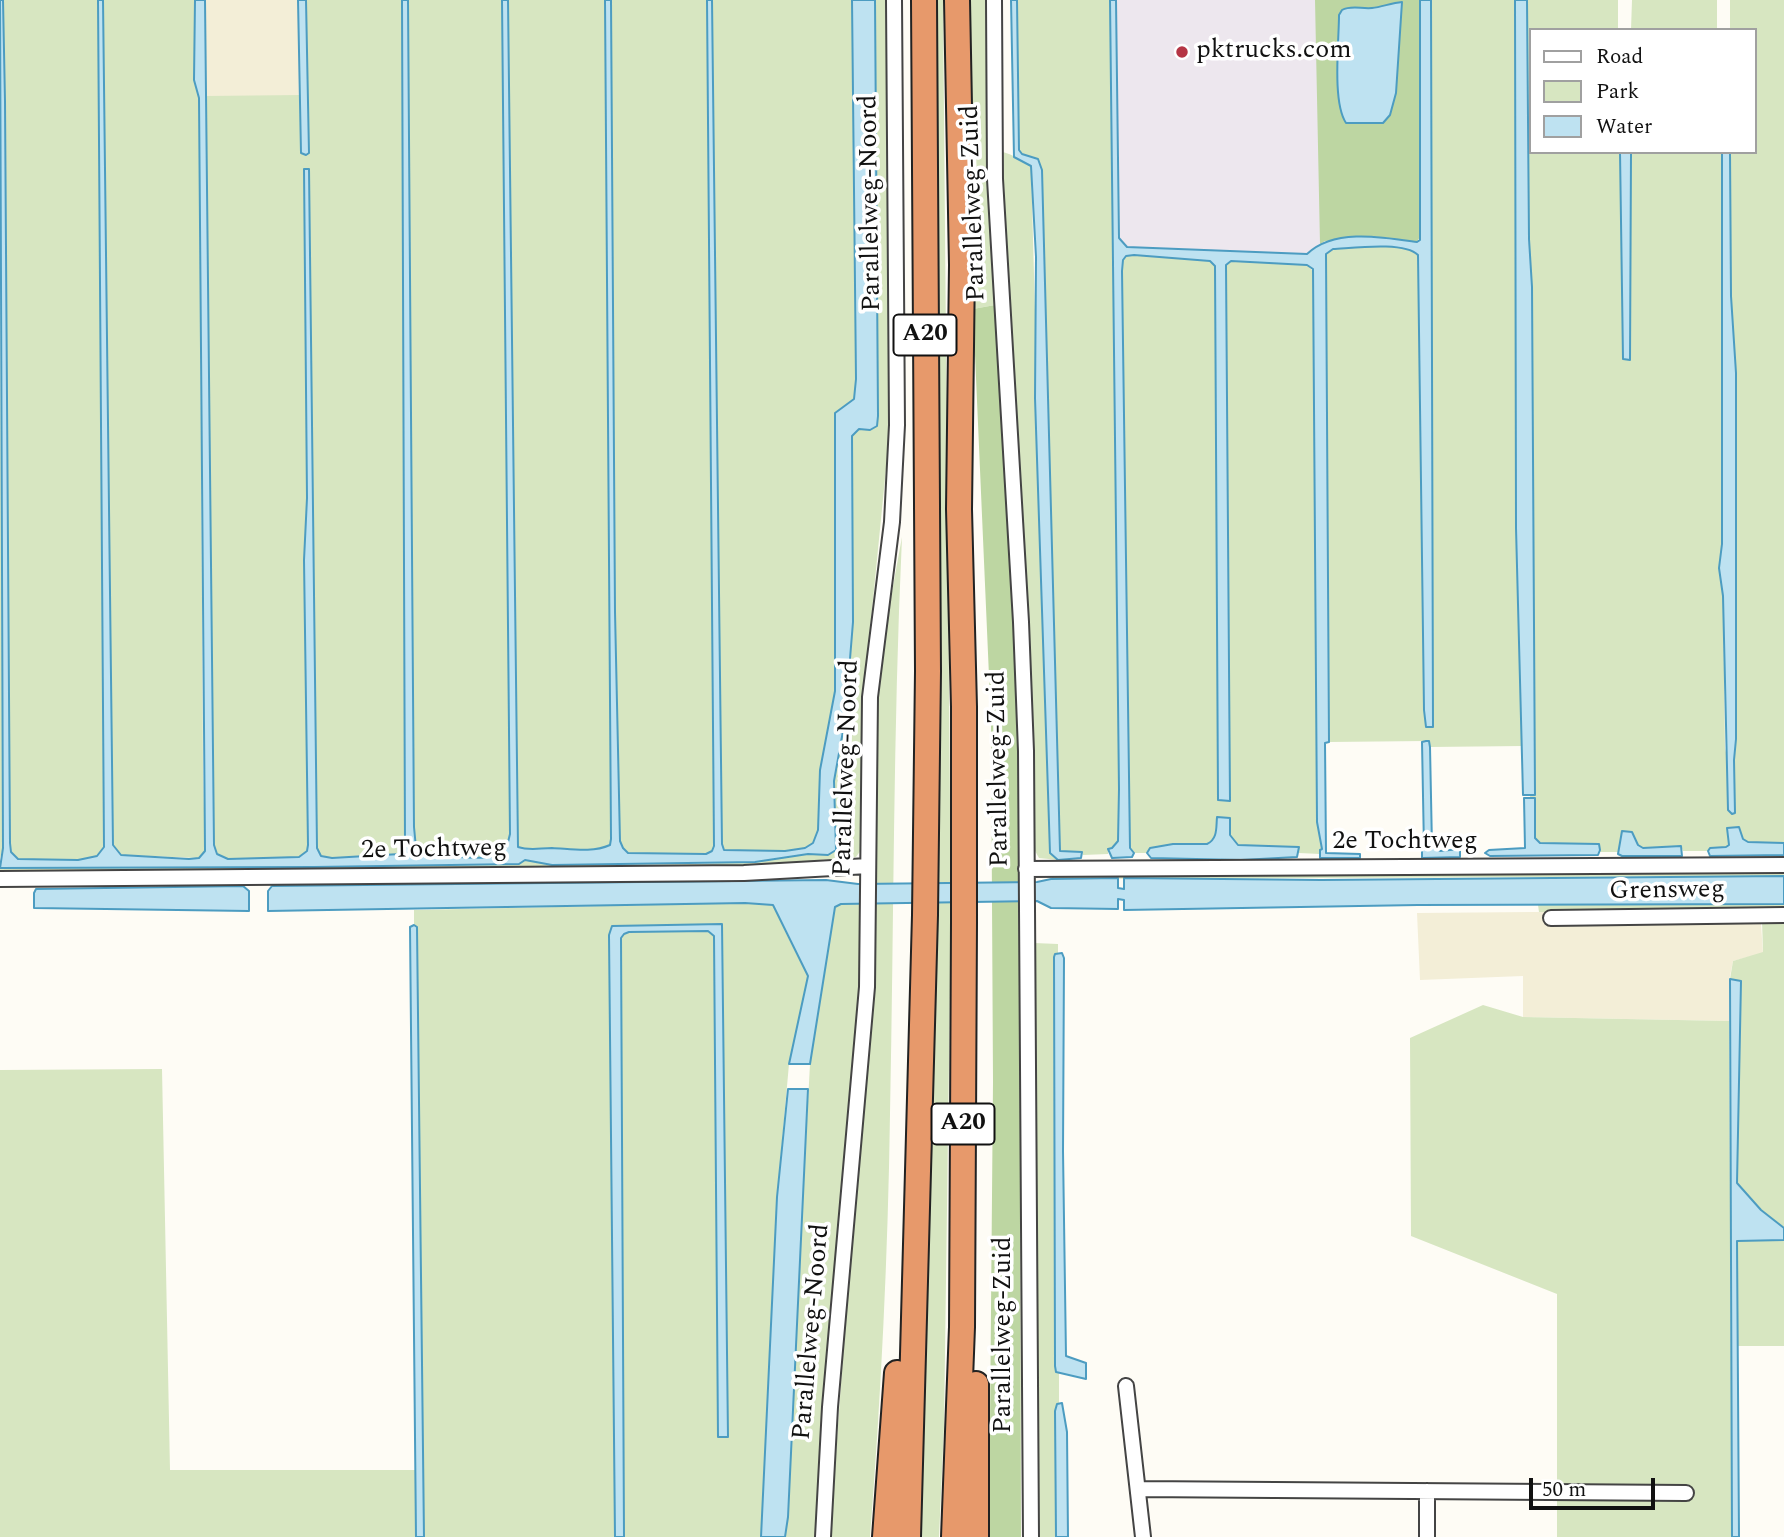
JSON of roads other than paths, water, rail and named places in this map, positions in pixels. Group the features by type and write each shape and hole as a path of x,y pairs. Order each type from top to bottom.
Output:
{"highway":[{"name":"A20","path":"908,1537 926,866 928,657 924,0"},
{"name":"A20","path":"954,1537 962,1327 964,922 964,707 959,509 962,265 957,0"},
{"name":"A20","path":"885,1537 901,1313 916,1282"},
{"name":"A20","path":"962,1327 976,1364 976,1537"}],"street":[{"name":"Parallelweg-Noord","path":"823,1537 830,1407 867,987 870,697 892,522 897,425 894,0"},
{"name":"Parallelweg-Zuid","path":"994,0 995,179 1026,751 1031,1537"},
{"name":"2e Tochtweg","path":"1026,873 1784,864"},
{"name":"2e Tochtweg","path":"0,878 868,872"},
{"name":"Grensweg","path":"1551,918 1784,915"},
{"path":"1126,1386 1143,1537"},
{"path":"1138,1489 1685,1493"},
{"path":"1427,1491 1427,1537"}],"water":[{"path":"0,0 3,0 5,101 10,843 11,852 18,859 78,860 97,856 104,847 98,0 103,0 113,845 121,855 189,859 199,858 205,851 199,98 194,80 195,0 205,0 214,845 217,854 228,859 299,857 307,851 308,845 304,560 307,498 304,169 309,169 317,848 321,856 332,858 400,854 405,845 402,0 408,0 416,848 442,855 487,857 496,855 507,846 510,834 502,0 508,0 518,847 589,850 610,845 611,839 605,0 611,0 615,612 620,841 628,853 706,854 712,851 714,846 707,0 712,0 722,844 724,850 785,851 805,848 813,843 818,830 820,770 835,691 835,413 854,399 856,379 852,0 875,0 878,416 877,426 870,430 859,429 852,436 853,622 845,720 834,781 836,850 828,855 808,854 755,862 552,865 525,860 519,864 0,868 3,848"},
{"path":"298,0 306,0 309,153 306,155 301,153"},
{"path":"1011,0 1017,0 1019,150 1022,154 1038,159 1042,170 1060,851 1082,852 1081,858 1058,860 1050,853 1035,398 1036,257 1031,166 1014,157"},
{"path":"1110,0 1116,0 1119,238 1127,247 1307,254 1331,240 1345,237 1417,242 1420,240 1420,0 1431,0 1433,727 1426,727 1424,710 1418,255 1402,248 1378,246 1333,249 1326,254 1329,742 1325,743 1326,853 1360,854 1360,858 1320,858 1322,849 1317,822 1313,269 1307,265 1231,261 1226,265 1230,801 1218,800 1215,266 1210,261 1134,255 1126,256 1123,260 1122,271 1130,848 1134,853 1132,857 1112,858 1108,849 1118,841 1119,789"},
{"path":"1515,0 1527,0 1529,239 1532,287 1535,795 1523,795 1516,528"},
{"path":"1402,2 1396,93 1390,115 1383,123 1346,123 1338,87 1339,15 1342,10 1349,8 1372,8"},
{"path":"1620,154 1631,154 1630,360 1623,359"},
{"path":"1722,154 1730,154 1731,296 1736,373 1736,739 1735,813 1732,814 1728,810 1723,596 1719,568 1722,544"},
{"path":"1429,741 1432,846 1440,851 1460,849 1460,857 1422,858 1422,742"},
{"path":"1524,798 1535,798 1535,838 1540,843 1599,844 1598,855 1490,856 1485,853 1489,850 1525,848"},
{"path":"1217,817 1230,818 1230,835 1238,845 1299,847 1297,857 1241,860 1151,858 1147,853 1150,848 1173,844 1211,842 1215,836"},
{"path":"1739,827 1743,839 1748,842 1784,843 1784,855 1710,856 1710,848 1729,845 1727,828"},
{"path":"1622,831 1632,832 1638,845 1643,848 1681,846 1682,856 1622,856 1618,854"},
{"path":"1784,876 1784,904 1418,905 1124,910 1124,900 1118,899 1118,909 1051,908 1037,901 841,904 835,907 810,1064 789,1064 808,976 773,905 745,903 268,911 268,891 272,886 826,880 858,884 1037,882 1051,879 1118,878 1118,888 1124,889 1124,878 1321,880"},
{"path":"243,886 249,891 249,911 34,908 36,889"},
{"path":"722,924 728,1437 718,1437 714,936 708,931 629,932 621,938 624,1537 615,1537 609,935 612,926"},
{"path":"410,927 417,927 424,1537 416,1537"},
{"path":"1062,953 1066,1356 1086,1363 1086,1379 1056,1372 1055,1366 1054,957 1055,954"},
{"path":"1730,979 1741,981 1737,1183 1761,1210 1784,1228 1784,1240 1737,1241 1739,1537 1732,1537"},
{"path":"788,1089 808,1089 788,1517 785,1537 761,1537 777,1197"},
{"path":"1062,1403 1067,1432 1068,1537 1056,1537 1055,1411 1057,1404"}],"place":[{"name":"pktrucks.com","path":"1182,52"}]}
